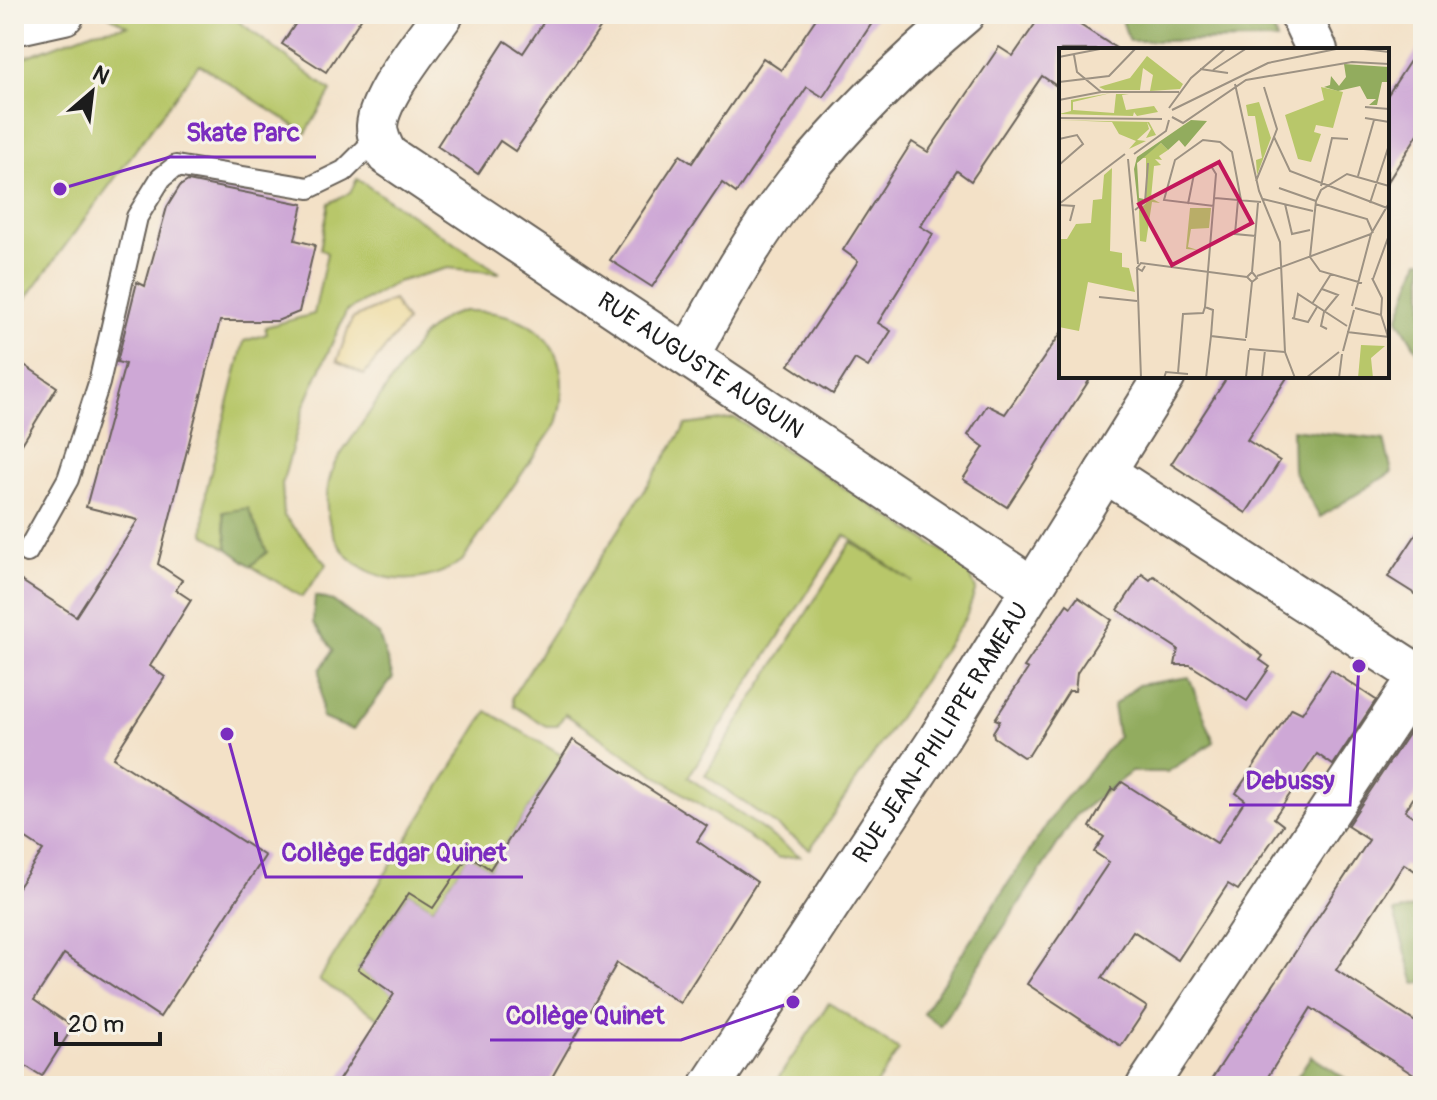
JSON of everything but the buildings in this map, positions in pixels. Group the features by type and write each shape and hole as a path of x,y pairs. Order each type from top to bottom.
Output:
{"street":[{"path":"14,25 64,14"},
{"path":"378,137 377,123 388,98 443,14"},
{"path":"689,356 722,294 794,185 876,93 964,14"},
{"path":"1300,14 1316,48"},
{"name":"RUE AUGUSTE AUGUIN","path":"378,137 396,164 1032,587"},
{"name":"RUE JEAN-PHILIPPE RAMEAU","path":"710,1086 936,743 1164,378"},
{"path":"1105,472 1421,677 1147,1086"}],"lane":[{"path":"27,552 68,479 99,383 137,217 161,178 176,166 309,188 344,171 378,137"}],"green space":[{"path":"106,14 229,14 331,91 306,133 199,64 14,315 14,61 94,31 127,26"},
{"path":"1120,14 1269,14 1277,40 1129,41"},
{"path":"357,179 500,273 448,268 397,282 346,312 304,406 282,484 284,516 327,564 302,597 251,566 267,552 223,513 228,549 204,534 206,491 244,341 267,334 265,327 314,314 327,253 320,249 329,203 350,193"},
{"path":"1419,260 1423,260 1423,360 1398,319"},
{"path":"463,311 511,317 530,326 545,339 555,355 561,374 556,424 462,561 434,575 405,579 379,575 357,564 340,546 329,522 327,494 335,463 422,336 446,317"},
{"path":"735,418 966,566 976,589 966,617 810,849 705,775 851,542 913,582 845,535 688,777 800,856 779,858 565,714 557,726 546,726 514,706 512,697 686,425"},
{"path":"1292,429 1384,440 1392,472 1320,517 1293,470"},
{"path":"248,508 267,552 251,566 228,549 223,512"},
{"path":"315,596 333,601 379,635 393,678 353,730 322,718 320,670 333,650 313,622"},
{"path":"1189,677 1214,742 1167,772 1131,772 1077,814 940,1026 923,1013 1059,806 1118,737 1113,706 1138,685"},
{"path":"487,711 563,756 490,869 469,856 433,908 409,893 358,969 495,1061 483,1084 319,980"},
{"path":"1413,908 1423,916 1423,982 1415,984 1394,912"},
{"path":"829,1003 899,1050 875,1086 773,1086"},
{"path":"1311,1056 1357,1086 1298,1086 1295,1080"}],"sand":[{"path":"393,300 406,322 364,375 337,361 352,319"}],"place":[{"name":"Skate Parc","path":"60,189"},
{"name":"Debussy","path":"1359,666"},
{"name":"Collège Edgar Quinet","path":"227,734"},
{"name":"Collège Quinet","path":"793,1002"}]}
